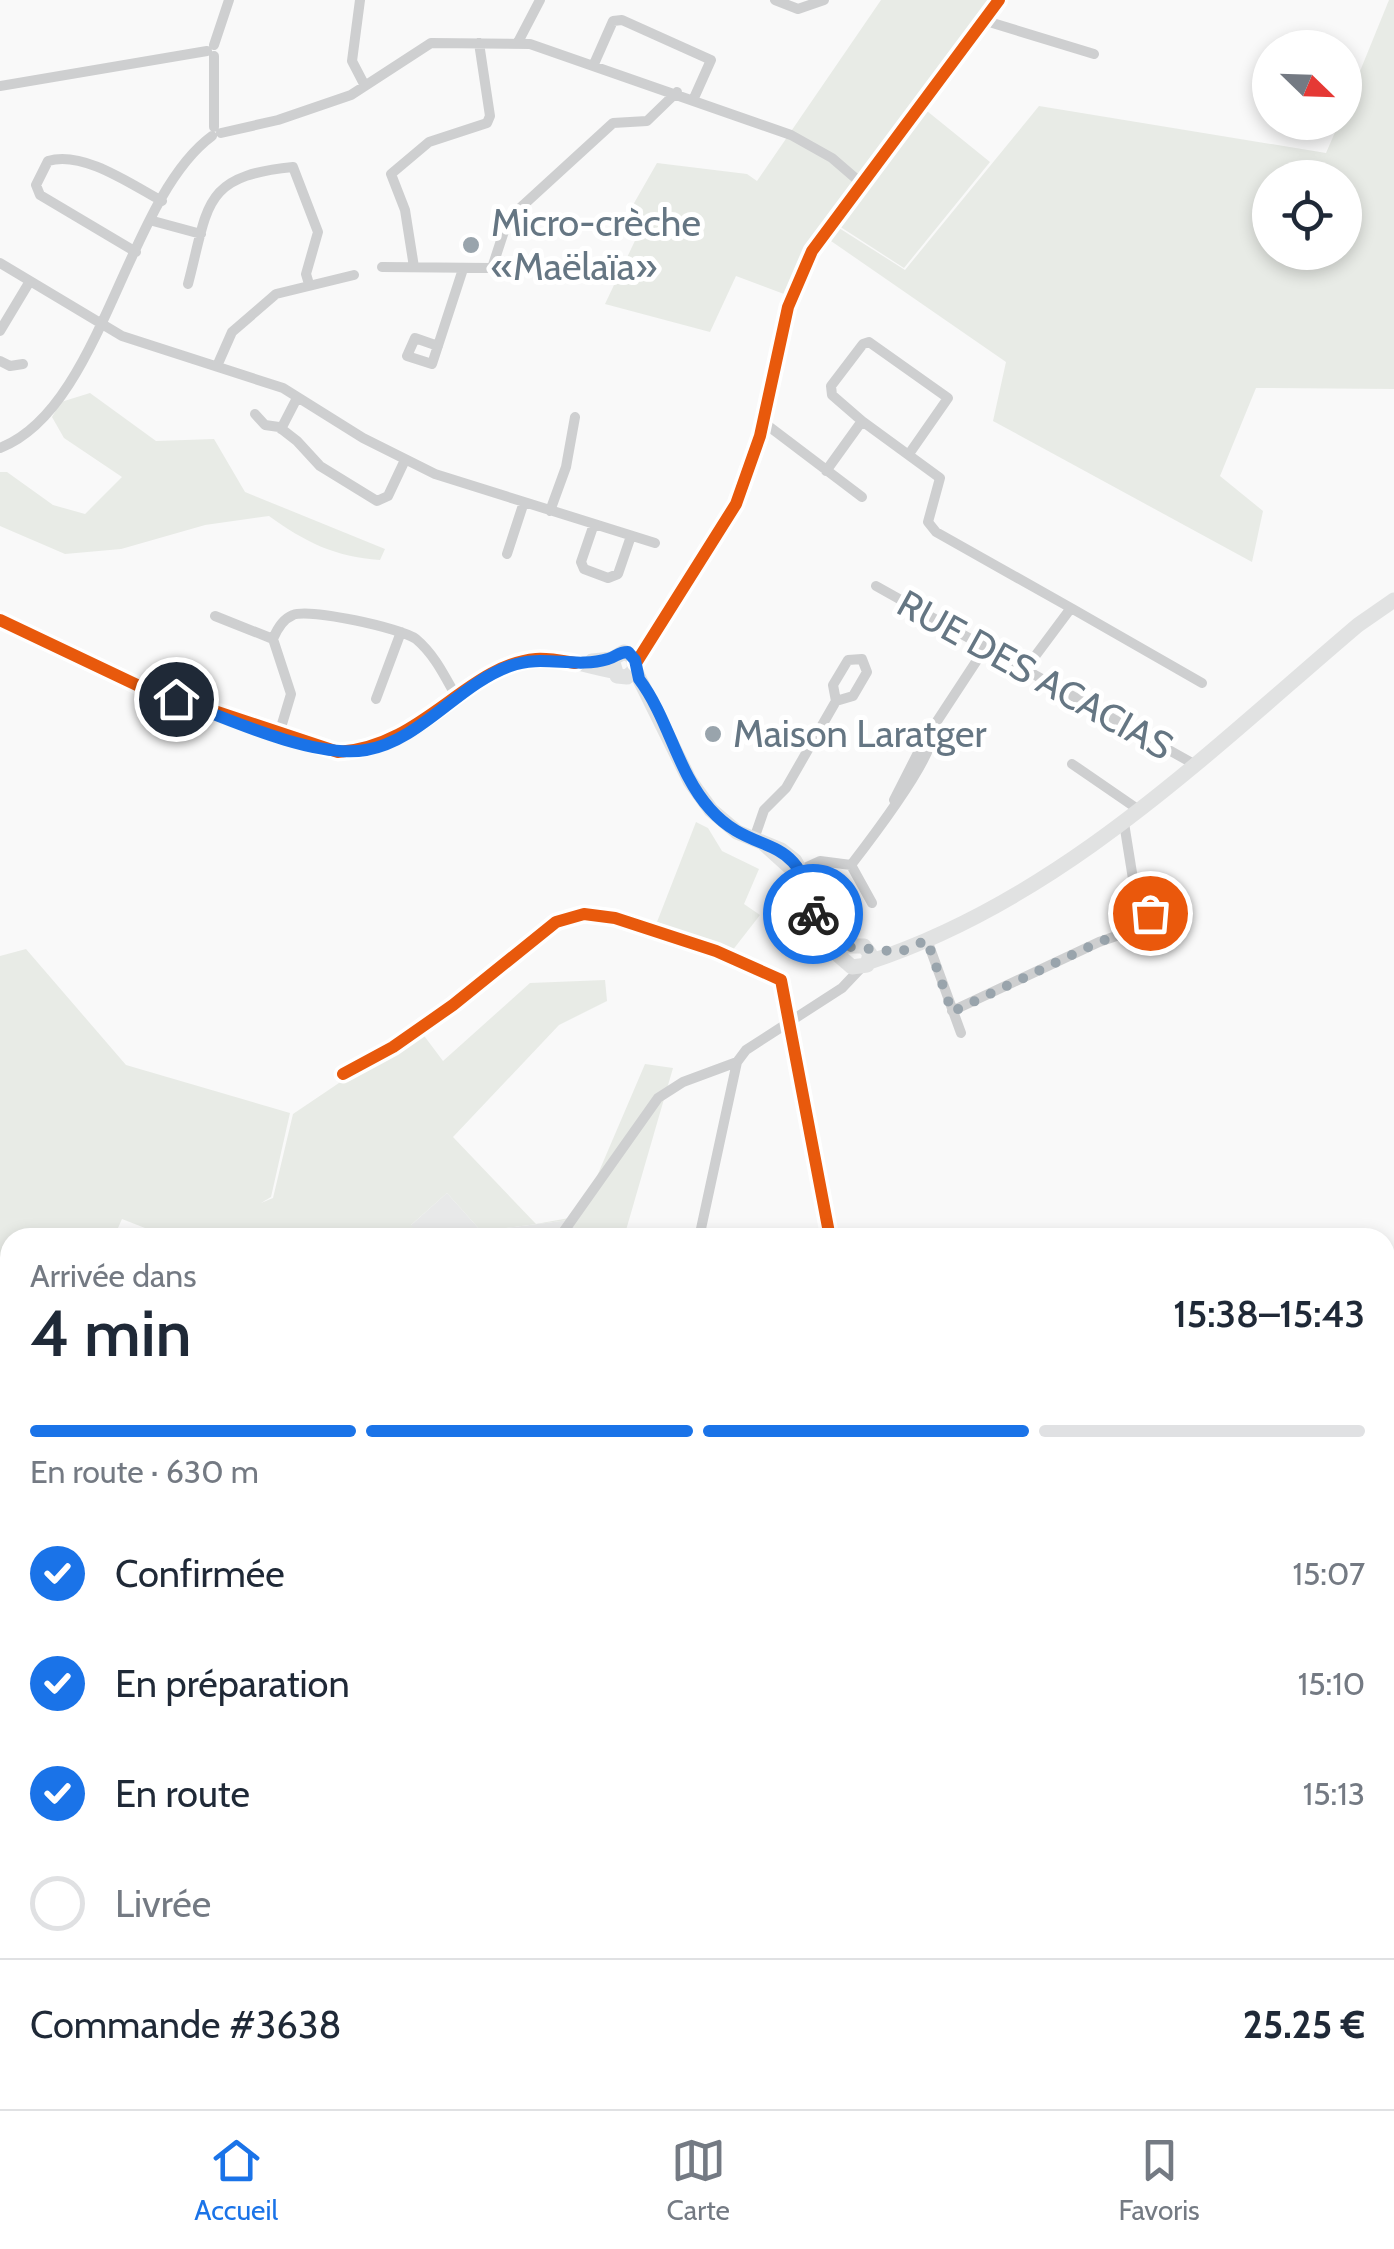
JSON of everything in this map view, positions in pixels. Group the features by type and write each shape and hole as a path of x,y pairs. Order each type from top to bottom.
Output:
{"street":[{"path":"216,132 211,51 229,0"},
{"path":"360,0 352,61 365,86"},
{"path":"516,44 540,0"},
{"path":"775,0 798,9 824,0"},
{"path":"0,620 139,686 338,752 368,750 392,741 507,666 537,659 624,665 656,632 728,521 750,470 780,333 806,263 861,183 1000,0"},
{"path":"594,64 613,21 622,20 711,60 694,98"},
{"path":"986,21 1094,54"},
{"path":"0,448 31,432 80,363 187,157 216,132 278,120 365,86 431,43 546,47 811,144 861,183"},
{"path":"414,266 406,210 391,174 430,142 487,123 490,116 479,43"},
{"path":"0,86 211,51"},
{"path":"382,266 492,268 508,218 612,123 653,119 677,92"},
{"path":"136,252 40,195 36,185 48,161 60,157 98,168 162,200"},
{"path":"188,284 213,196 236,177 293,168 318,232 306,274 309,284"},
{"path":"153,221 201,234"},
{"path":"0,263 122,336 217,366 297,398 405,460 654,543"},
{"path":"438,346 463,268"},
{"path":"217,366 232,332 248,315 262,310 284,290 354,275"},
{"path":"0,331 30,281"},
{"path":"909,454 948,398 869,342 831,386 832,395 942,482 928,513 928,522 936,532 1202,683"},
{"path":"0,360 10,366 23,364"},
{"path":"281,428 297,398"},
{"path":"255,414 265,425 281,428 320,466 377,500 388,496 405,460"},
{"path":"550,510 566,467 575,417"},
{"path":"826,470 862,421"},
{"path":"763,422 862,496"},
{"path":"507,554 524,502"},
{"path":"594,524 581,562 584,569 608,578 618,574 631,536"},
{"name":"RUE DES ACACIAS","path":"876,586 1194,764"},
{"path":"701,1228 737,1062 746,1050 789,1021 856,962 900,952 1025,890 1124,822 1358,625 1394,600"},
{"path":"1024,671 1071,608"},
{"path":"279,734 291,694 273,639 284,620 298,612 414,638 437,662 458,698"},
{"path":"216,616 273,639"},
{"path":"376,699 400,632"},
{"path":"851,865 932,745 932,735 985,648"},
{"path":"624,665 662,716 702,800 728,826 758,841 798,871 812,931 856,962"},
{"path":"758,841 764,810 786,788 836,700"},
{"path":"1072,764 1139,810"},
{"path":"952,1012 1099,942 1145,926 1150,913 1133,880 1124,822"},
{"path":"798,871 820,861 851,865"},
{"path":"851,865 872,904"},
{"path":"344,1074 453,1005 556,922 584,914 615,918 768,970 780,980 828,1228"},
{"path":"927,940 961,1033"},
{"path":"566,1228 658,1098 683,1082 737,1062"}],"shaded area":[{"path":"881,0 999,0 816,232 784,294 736,276 710,332 605,304 641,228 625,219 657,163 747,174 757,181"},
{"path":"1389,0 1394,0 1394,389 1256,388 1220,476 1263,511 1252,562 993,421 1006,362 831,241 839,228 905,270 1039,106 1326,153 1332,140 1362,140 1362,66"},
{"path":"927,111 990,162 904,268 839,226"},
{"path":"90,393 156,441 214,439 245,492 385,549 380,560 321,547 269,516 205,525 121,549 65,554 0,526 0,472 7,472 53,505 85,514 122,477 64,438 52,417 61,402"},
{"path":"696,822 708,828 722,851 759,869 744,904 760,915 732,951 657,922"},
{"path":"26,949 126,1065 290,1113 271,1197 261,1203 273,1198 293,1114 419,1029 443,1061 530,983 605,980 607,1001 559,1025 453,1137 536,1224 580,1216 645,1064 673,1068 627,1228 575,1228 569,1220 505,1228 478,1228 447,1193 411,1225 414,1228 145,1228 122,1219 118,1228 0,1228 0,956"},
{"path":"447,1193 478,1228 412,1228"},
{"path":"569,1220 575,1228 505,1228"}],"cycle path":[{"path":"636,663 736,504 760,436 788,307 812,251 999,0"},
{"path":"0,620 139,686 338,752 368,747 395,736 488,675 511,665 541,659 575,663"},
{"path":"343,1074 393,1047 453,1005 556,922 584,914 615,918 716,951 781,980 828,1228"}],"way so far":[{"path":"813,914 823,934 840,946 858,944 869,951 900,952 927,940 952,1012 1099,942 1145,926 1150,913"}],"place":[{"name":"Micro-crèche «Maëlaïa»","path":"471,245"},
{"name":"Maison Laratger","path":"713,734"}],"route":[{"path":"176,699 338,752 368,750 392,741 507,666 537,659 575,663 612,659 620,652 628,652 634,656 639,679 654,700 702,800 737,832 782,850 795,861 806,881 813,914"}]}
